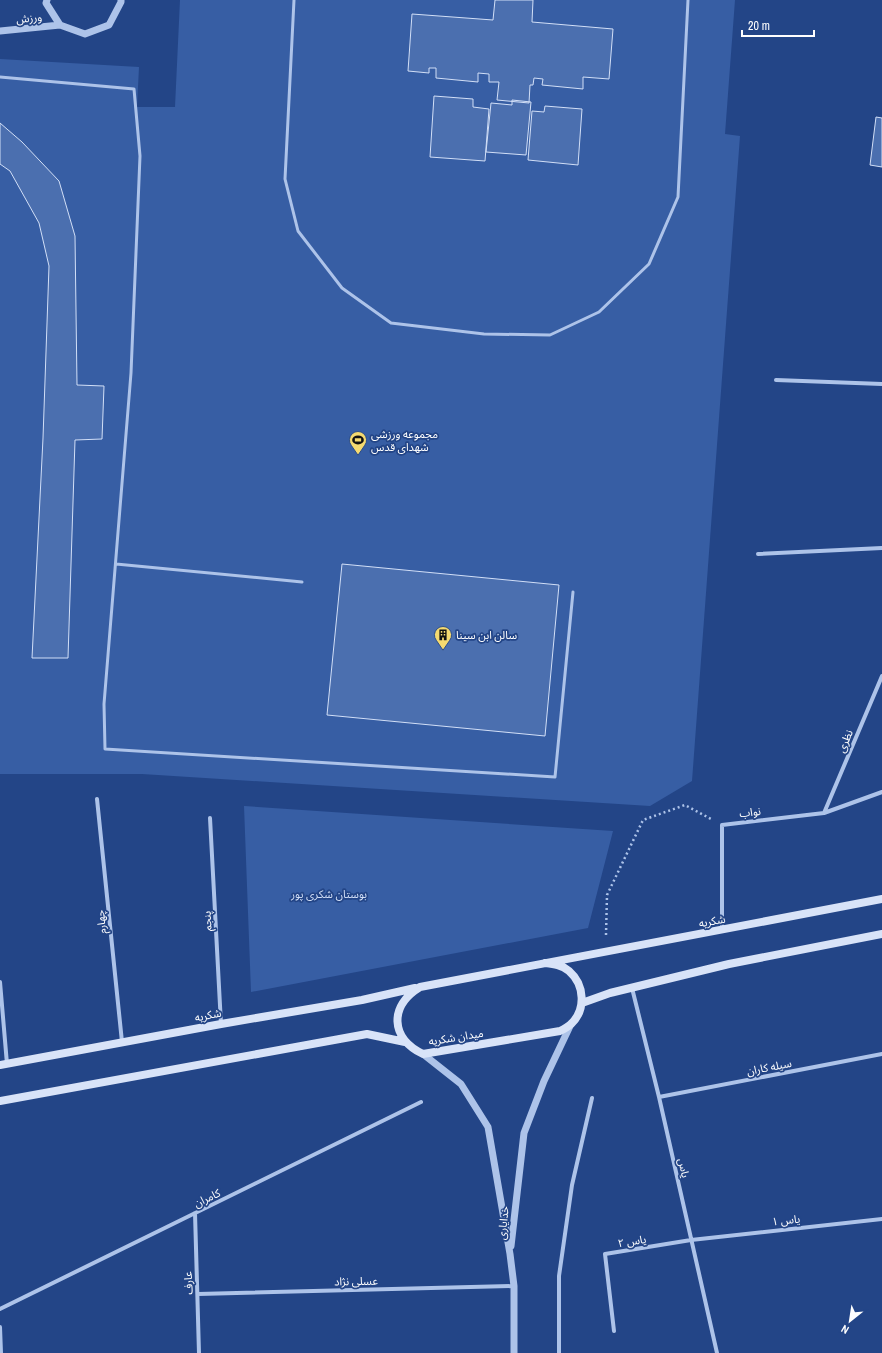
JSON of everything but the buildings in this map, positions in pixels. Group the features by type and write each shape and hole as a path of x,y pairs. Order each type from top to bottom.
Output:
{"main road":[{"name":"شکریه","path":"545,963 882,899"},
{"path":"582,1003 610,993 729,964 882,934"},
{"path":"405,1042 397,1021 399,1011 403,1000 410,993 420,987 545,963 557,965 568,970 576,980 581,991 582,1003 578,1015 571,1024"},
{"name":"شکریه","path":"3,1065 221,1024 362,1000 420,987"},
{"name":"میدان شکریه","path":"405,1042 413,1049 423,1054 560,1031 571,1024"},
{"path":"0,1101 367,1034 405,1042"}],"street":[{"path":"47,0 46,3 60,25 85,34 109,25 121,0"},
{"name":"ورزش","path":"0,31 60,25"},
{"path":"776,380 882,384"},
{"path":"758,554 882,548"},
{"name":"نظری","path":"824,813 882,676"},
{"name":"نواب","path":"722,825 824,813 882,792"},
{"name":"چهارم","path":"96,799 122,1042"},
{"name":"پنجم","path":"210,818 221,1024"},
{"path":"722,825 722,930"},
{"path":"0,982 3,1065"},
{"name":"یاس","path":"632,988 659,1097 717,1353"},
{"name":"خدایاری","path":"510,1254 524,1133 544,1082 571,1024"},
{"name":"خدایاری","path":"423,1054 461,1084 488,1127 510,1254"},
{"name":"سیله کاران","path":"659,1097 882,1054"},
{"path":"559,1353 559,1276 572,1185 592,1098"},
{"name":"کامران","path":"0,1308 421,1102"},
{"name":"عارف","path":"195,1213 199,1353"},
{"name":"یاس ۱","path":"692,1240 882,1219"},
{"name":"یاس ۲","path":"614,1331 604,1254 692,1240"},
{"path":"510,1254 514,1286 514,1353"},
{"name":"عسلی نژاد","path":"198,1294 514,1286"},
{"path":"0,1327 1,1353"}],"lane":[{"path":"294,0 285,179 298,231 342,288 391,323 484,334 550,335 599,312 649,264 678,197 688,0"},
{"path":"0,77 134,89 140,156 131,373 104,704 104,749 555,777 573,592"},
{"path":"116,564 302,582"}],"path":[{"path":"605,951 607,895 643,820 685,805 722,825"}],"green space":[{"name":"مجموعه ورزشی شهدای قدس","path":"180,0 735,0 725,134 740,136 692,781 650,806 142,774 0,774 0,59 139,67 137,107 175,107"},
{"name":"بوستان شکری پور","path":"244,806 613,831 588,928 251,992"}],"place":[{"name":"مجموعه ورزشی شهدای قدس","path":"358,455"},
{"name":"سالن ابن سینا","path":"443,650"}]}
